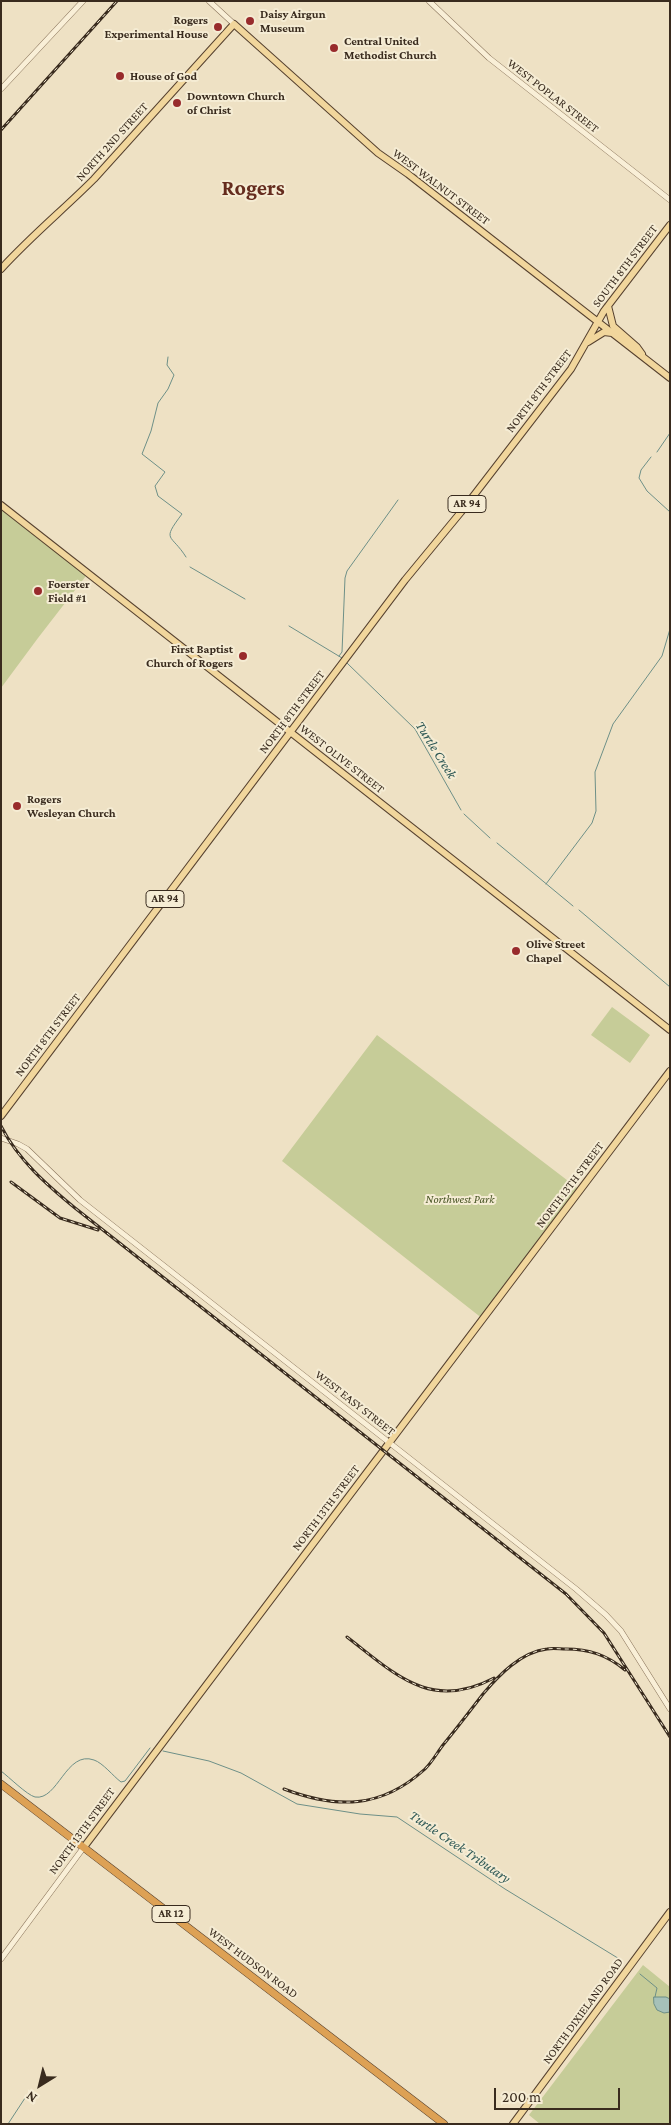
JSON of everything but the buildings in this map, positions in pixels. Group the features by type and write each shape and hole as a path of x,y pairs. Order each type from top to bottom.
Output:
{"highway":[{"name":"WEST HUDSON ROAD","path":"1,1784 444,2124"}],"main road":[{"name":"NORTH 2ND STREET","path":"1,269 37,232 73,201 94,179 234,24"},
{"name":"WEST WALNUT STREET","path":"234,24 378,154 408,174 670,378"},
{"name":"SOUTH 8TH STREET","path":"598,321 670,225"},
{"path":"608,306 613,326 637,346 646,359"},
{"name":"NORTH 8TH STREET","path":"1,1116 405,580 456,518 553,393 571,369 598,321"},
{"path":"586,342 604,332 613,333"},
{"name":"WEST OLIVE STREET","path":"1,505 670,1030"},
{"name":"NORTH 13TH STREET","path":"84,1848 670,1071"},
{"name":"NORTH DIXIELAND ROAD","path":"513,2124 670,1912"}],"street":[{"path":"1,90 83,1"},
{"name":"WEST WALNUT STREET","path":"209,1 234,24"},
{"name":"WEST POPLAR STREET","path":"429,1 489,58 670,200"},
{"name":"WEST EASY STREET","path":"1,1138 27,1149 80,1200 576,1589 621,1631 670,1709"},
{"name":"NORTH 13TH STREET","path":"1,1959 84,1848"}],"green space":[{"path":"1,507 89,572 1,688"},
{"path":"612,1007 650,1035 630,1063 591,1035"},
{"name":"Northwest Park","path":"377,1035 580,1190 483,1319 282,1161"},
{"path":"643,1965 670,1987 670,2124 540,2124 529,2115"}],"water":[{"path":"654,1997 670,1999 670,2012 664,2013 657,2010 654,2004"}],"waterway":[{"name":"Turtle Creek","path":"168,357 167,365 174,375 168,389 158,403 151,431 142,454 165,472 155,486 158,496 182,514 172,529 170,537 186,557"},
{"name":"Turtle Creek Tributary","path":"657,452 670,433"},
{"name":"Turtle Creek Tributary","path":"651,457 641,470 639,478 647,491 670,512"},
{"path":"339,656 342,652 345,578 347,571 398,500"},
{"name":"Turtle Creek","path":"190,567 245,599"},
{"name":"Turtle Creek","path":"289,626 342,658"},
{"name":"Turtle Creek Tributary","path":"546,884 592,823 596,811 595,772 613,724 662,656 670,629"},
{"name":"Turtle Creek","path":"347,663 415,729 461,810"},
{"name":"Turtle Creek","path":"464,814 490,838"},
{"name":"Turtle Creek","path":"497,843 573,906"},
{"name":"Turtle Creek","path":"579,910 670,987"},
{"name":"Turtle Creek Tributary","path":"1,1771 32,1796 43,1796 50,1791 69,1768 76,1762 84,1759 94,1760 121,1782 125,1781 150,1748"},
{"name":"Turtle Creek Tributary","path":"163,1751 209,1761 241,1773 297,1804 360,1814 397,1817 505,1889 621,1960"},
{"name":"Turtle Creek Tributary","path":"640,1974 657,1988 655,1997"},
{"path":"8,2124 27,2095"}],"railway":[{"path":"1,130 117,1"},
{"path":"1,1126 25,1161 44,1181 75,1208 566,1594 604,1633 670,1737"},
{"path":"11,1182 60,1218 98,1230"},
{"path":"347,1637 397,1675 414,1684 432,1689 451,1691 471,1687 494,1678"},
{"path":"284,1789 303,1796 340,1802 358,1802 392,1792 428,1766 483,1694 503,1672 537,1651 574,1649 590,1652 611,1660 625,1670"}],"place":[{"name":"Daisy Airgun Museum","path":"250,21"},
{"name":"Rogers Experimental House","path":"218,27"},
{"name":"Central United Methodist Church","path":"334,48"},
{"name":"House of God","path":"120,76"},
{"name":"Downtown Church of Christ","path":"177,103"},
{"name":"Foerster Field #1","path":"38,591"},
{"name":"First Baptist Church of Rogers","path":"243,656"},
{"name":"Rogers Wesleyan Church","path":"17,806"},
{"name":"Olive Street Chapel","path":"516,951"}],"district":[{"name":"Rogers","path":"253,188"}]}
